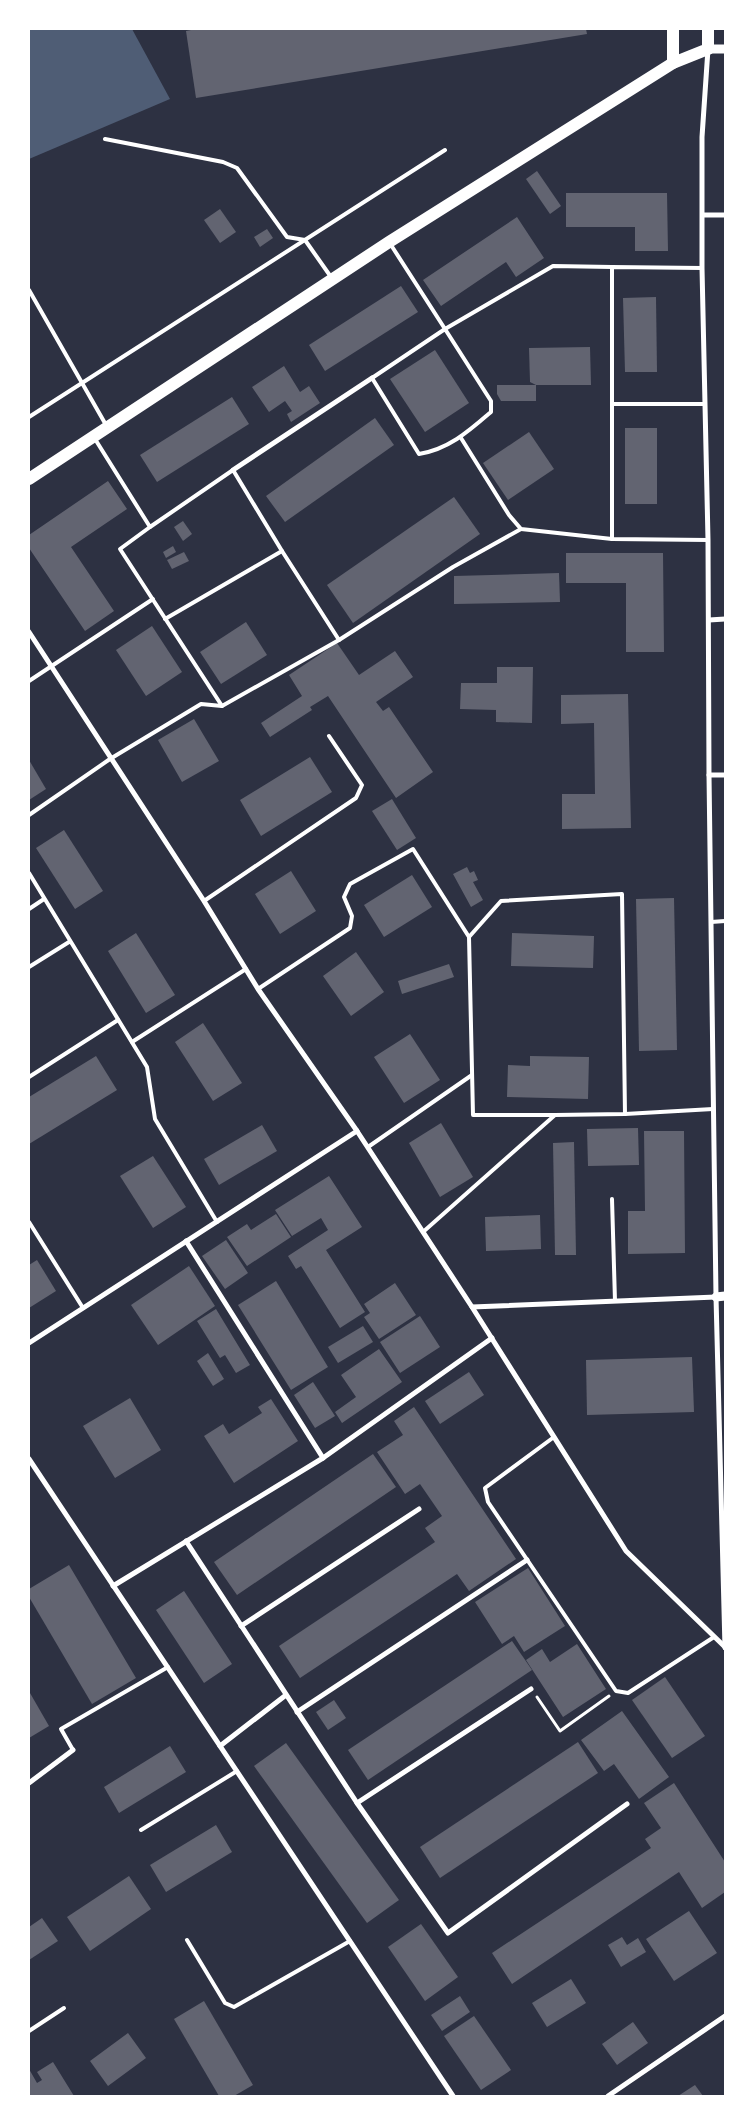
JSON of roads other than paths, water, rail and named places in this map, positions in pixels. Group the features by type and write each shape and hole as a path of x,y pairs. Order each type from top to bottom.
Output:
{"main road":[{"path":"673,29 673,63"},
{"path":"29,479 389,242 673,63 708,49 708,29"}],"street":[{"path":"725,49 708,49 702,136 713,1109 721,1297 725,1648"},
{"path":"704,216 725,215"},
{"path":"233,470 372,378"},
{"path":"708,620 725,620"},
{"path":"29,632 204,901 258,989 368,1147 472,1307 626,1551 725,1648"},
{"path":"709,775 725,775"},
{"path":"29,1343 357,1131"},
{"path":"186,1241 323,1458"},
{"path":"472,1307 721,1297"},
{"path":"113,1586 323,1458 492,1338"},
{"path":"29,1459 453,2096"},
{"path":"241,1626 419,1509"},
{"path":"186,1541 357,1803 448,1933 627,1804"},
{"path":"297,1712 527,1560"},
{"path":"357,1803 531,1689"},
{"path":"220,1746 286,1695"},
{"path":"29,1783 73,1750"},
{"path":"608,2096 725,2016"}],"lane":[{"path":"104,139 223,162 237,168 287,237 305,240 333,279"},
{"path":"29,417 445,150"},
{"path":"389,242 445,329 490,401 491,412 461,438 434,452 419,454 372,378 445,329 553,266 702,268"},
{"path":"612,268 612,539"},
{"path":"29,290 107,427"},
{"path":"612,404 705,404"},
{"path":"93,436 150,527"},
{"path":"461,438 509,515 521,529"},
{"path":"222,706 120,549 233,470 339,640"},
{"path":"29,815 110,759 201,704 222,706 339,640 453,567 521,529 612,539 708,540"},
{"path":"165,619 282,551"},
{"path":"29,681 152,599"},
{"path":"204,901 356,798 362,785 330,736"},
{"path":"258,989 350,928 352,916 344,897 350,884 413,849 469,937 473,1114 625,1114 713,1109"},
{"path":"29,873 69,942 147,1067 155,1119 217,1222"},
{"path":"469,937 501,901 622,894 625,1114"},
{"path":"29,909 44,899"},
{"path":"711,922 725,921"},
{"path":"29,967 69,942"},
{"path":"132,1042 246,969"},
{"path":"29,1077 118,1020"},
{"path":"368,1147 472,1076"},
{"path":"423,1232 555,1114"},
{"path":"612,1199 615,1301"},
{"path":"29,1222 83,1308"},
{"path":"554,1437 485,1488 488,1502 616,1691 628,1693 714,1637"},
{"path":"73,1750 61,1729 168,1667"},
{"path":"141,1830 237,1771"},
{"path":"188,1940 225,2003 234,2007 350,1941"},
{"path":"29,2031 64,2008"}],"water":[{"path":"29,29 132,29 170,99 29,159"}]}
